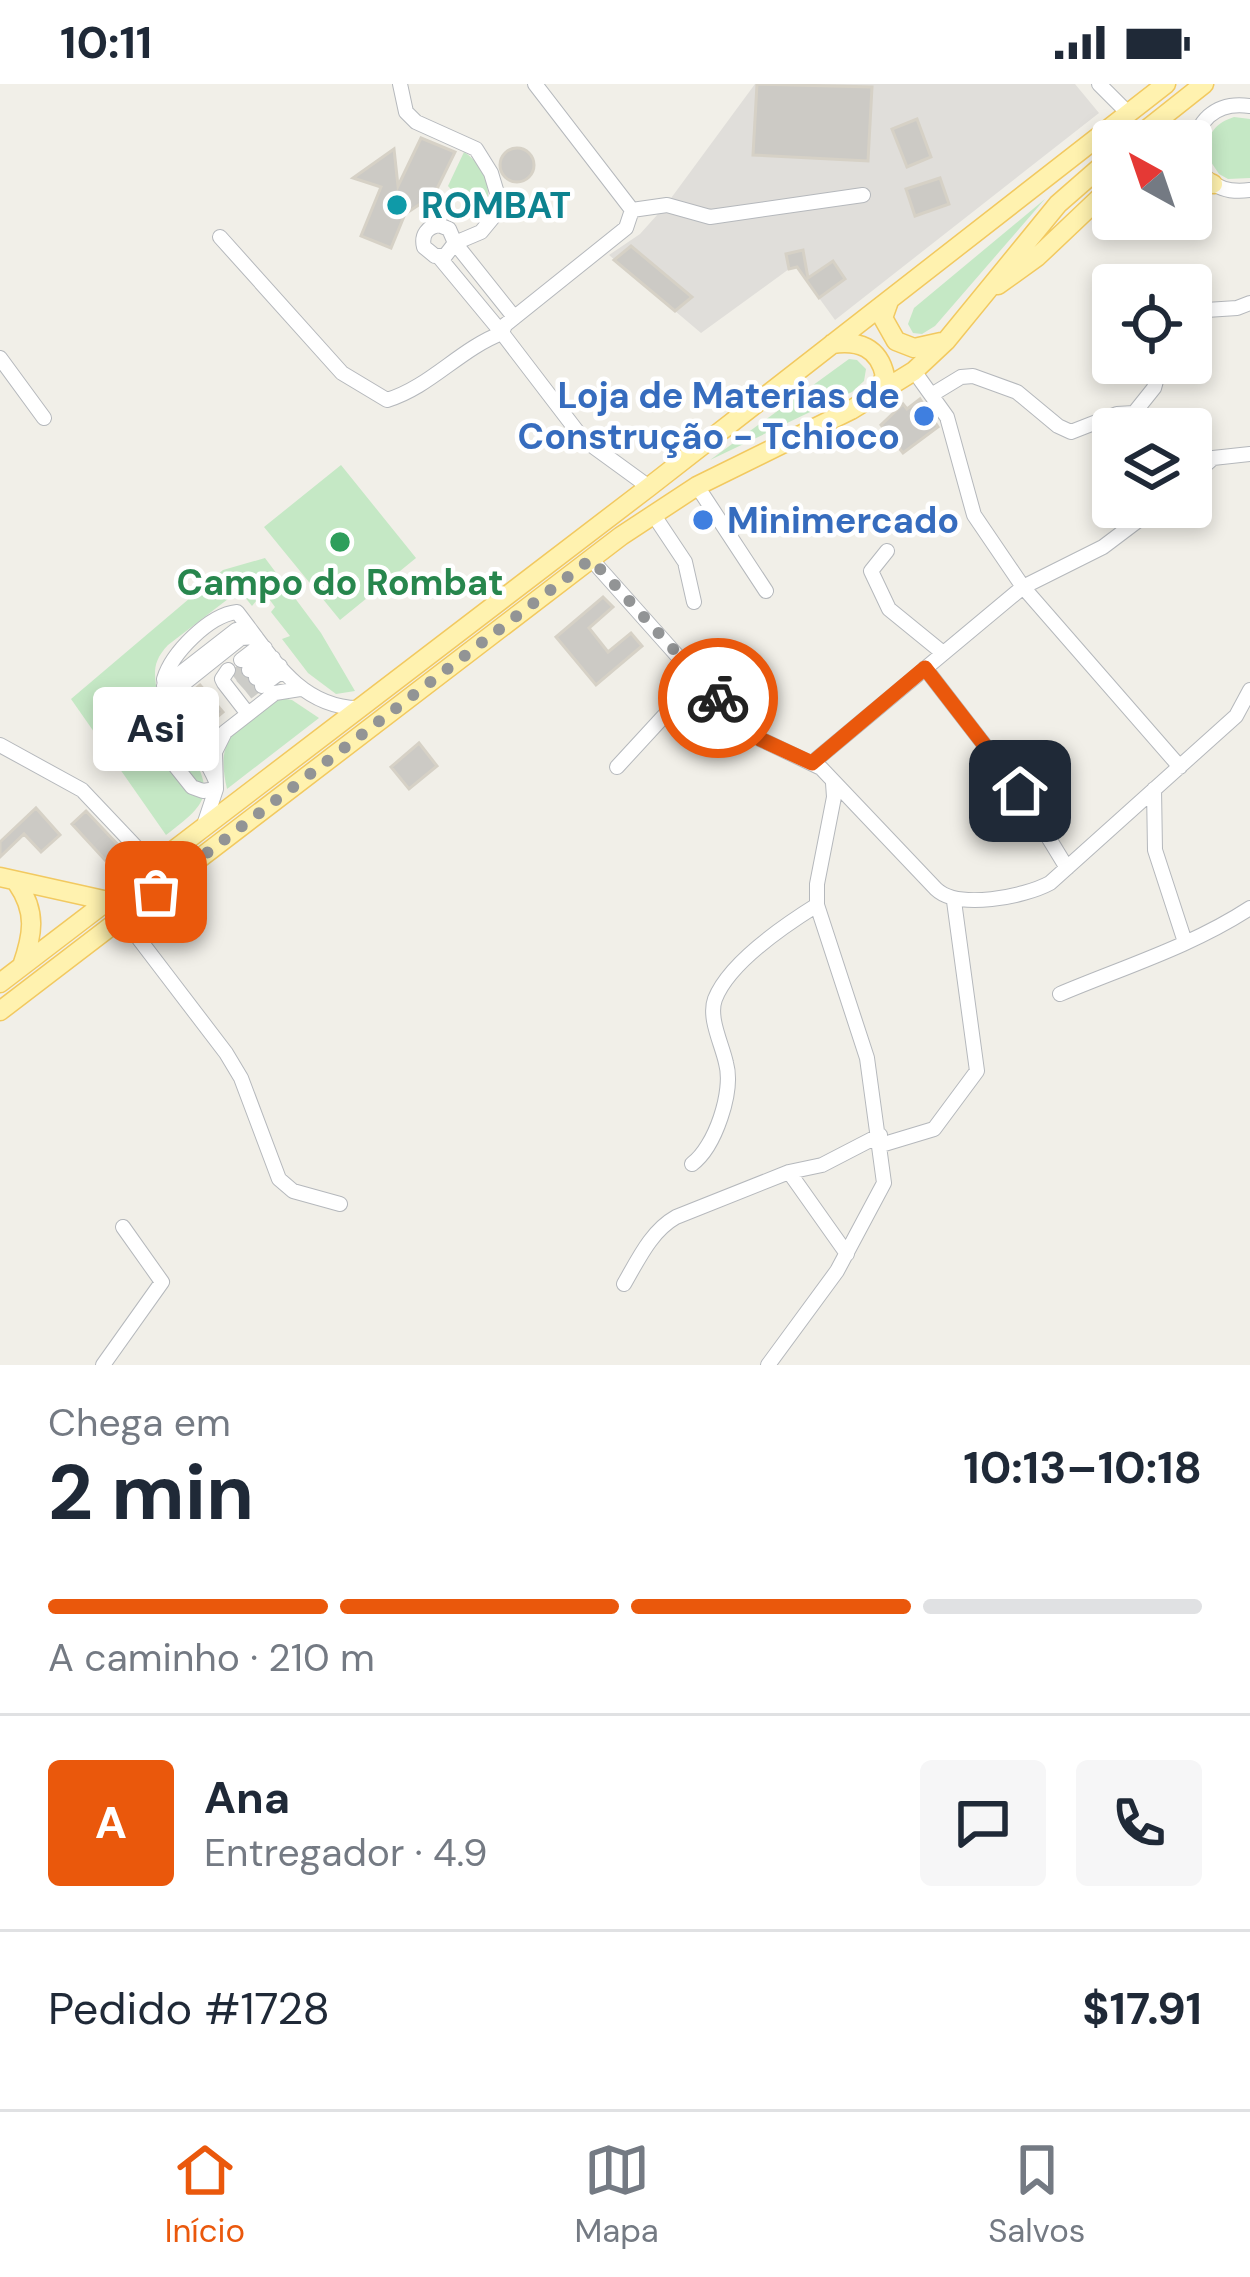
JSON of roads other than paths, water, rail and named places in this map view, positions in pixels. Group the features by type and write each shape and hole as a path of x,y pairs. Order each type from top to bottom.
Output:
{"main road":[{"path":"0,983 1166,84"},
{"path":"1159,120 1204,84"},
{"path":"0,1011 653,514 697,486 873,398 914,371 946,340 1058,205 1092,175"},
{"path":"984,295 1037,256 1092,204"},
{"path":"892,298 883,318 896,341 914,348 946,340"},
{"path":"832,344 858,344 878,356 885,376 873,398"},
{"path":"9,880 108,901"},
{"path":"9,880 31,908 34,932 22,966"}],"street":[{"path":"400,84 406,112 416,122 476,149 491,173 496,193 495,215 481,232 454,244 440,257"},
{"path":"535,84 632,209"},
{"path":"1099,84 1128,113"},
{"path":"1248,190 1213,184 1195,157 1197,132 1220,109 1250,106"},
{"path":"632,209 667,205 710,217 862,195"},
{"path":"220,237 342,373 387,400 502,333 514,317 626,228 632,209"},
{"path":"514,317 454,244 453,233 445,226 429,228 424,247 440,257 583,439 649,487"},
{"path":"1212,310 1250,303"},
{"path":"0,358 44,418"},
{"path":"914,371 933,394 953,435 974,515 1023,587 1180,767"},
{"path":"933,394 961,377 973,376 1017,392 1071,432 1092,424"},
{"path":"1212,459 1250,454"},
{"path":"697,486 766,591"},
{"path":"653,514 685,562 694,602"},
{"path":"812,763 1023,587 1103,547 1128,528"},
{"path":"887,551 871,571 883,602 943,653"},
{"path":"591,559 698,679 760,739 812,763 936,889 954,901 1035,891 1180,767 1249,698"},
{"path":"216,784 203,791 192,787 140,722 230,622 268,652 300,689 338,708 358,708"},
{"path":"167,691 241,638 268,652 278,674 241,684"},
{"path":"201,830 216,784 219,740 241,684 268,652"},
{"path":"925,668 1020,791 1066,868"},
{"path":"617,767 698,679"},
{"path":"241,684 275,693 300,689"},
{"path":"167,691 216,784"},
{"path":"0,745 82,790 154,866"},
{"path":"152,750 170,761"},
{"path":"768,1365 847,1254 884,1184 867,1058 817,904 834,797 832,783"},
{"path":"1154,789 1157,861 1185,942"},
{"path":"624,1284 666,1223 789,1172 822,1165 881,1140 934,1129 977,1071 954,901"},
{"path":"692,1164 712,1144 728,1072 718,1038 715,1000 728,978 760,946 817,904"},
{"path":"1060,994 1208,936 1250,908"},
{"path":"123,918 241,1078 278,1179 292,1191 340,1204"},
{"path":"789,1172 847,1254"},
{"path":"103,1365 162,1282 123,1227"}],"tunnel":[{"path":"234,677 247,667"},
{"path":"241,686 253,675"},
{"path":"247,693 260,683"},
{"path":"144,726 139,731 152,750"}],"place":[{"name":"ROMBAT","path":"397,205"},
{"name":"Loja de Materias de Construção - Tchioco","path":"924,416"},
{"name":"Minimercado","path":"703,520"},
{"name":"Campo do Rombat","path":"340,542"},
{"name":"Asi","path":"156,892"}]}
